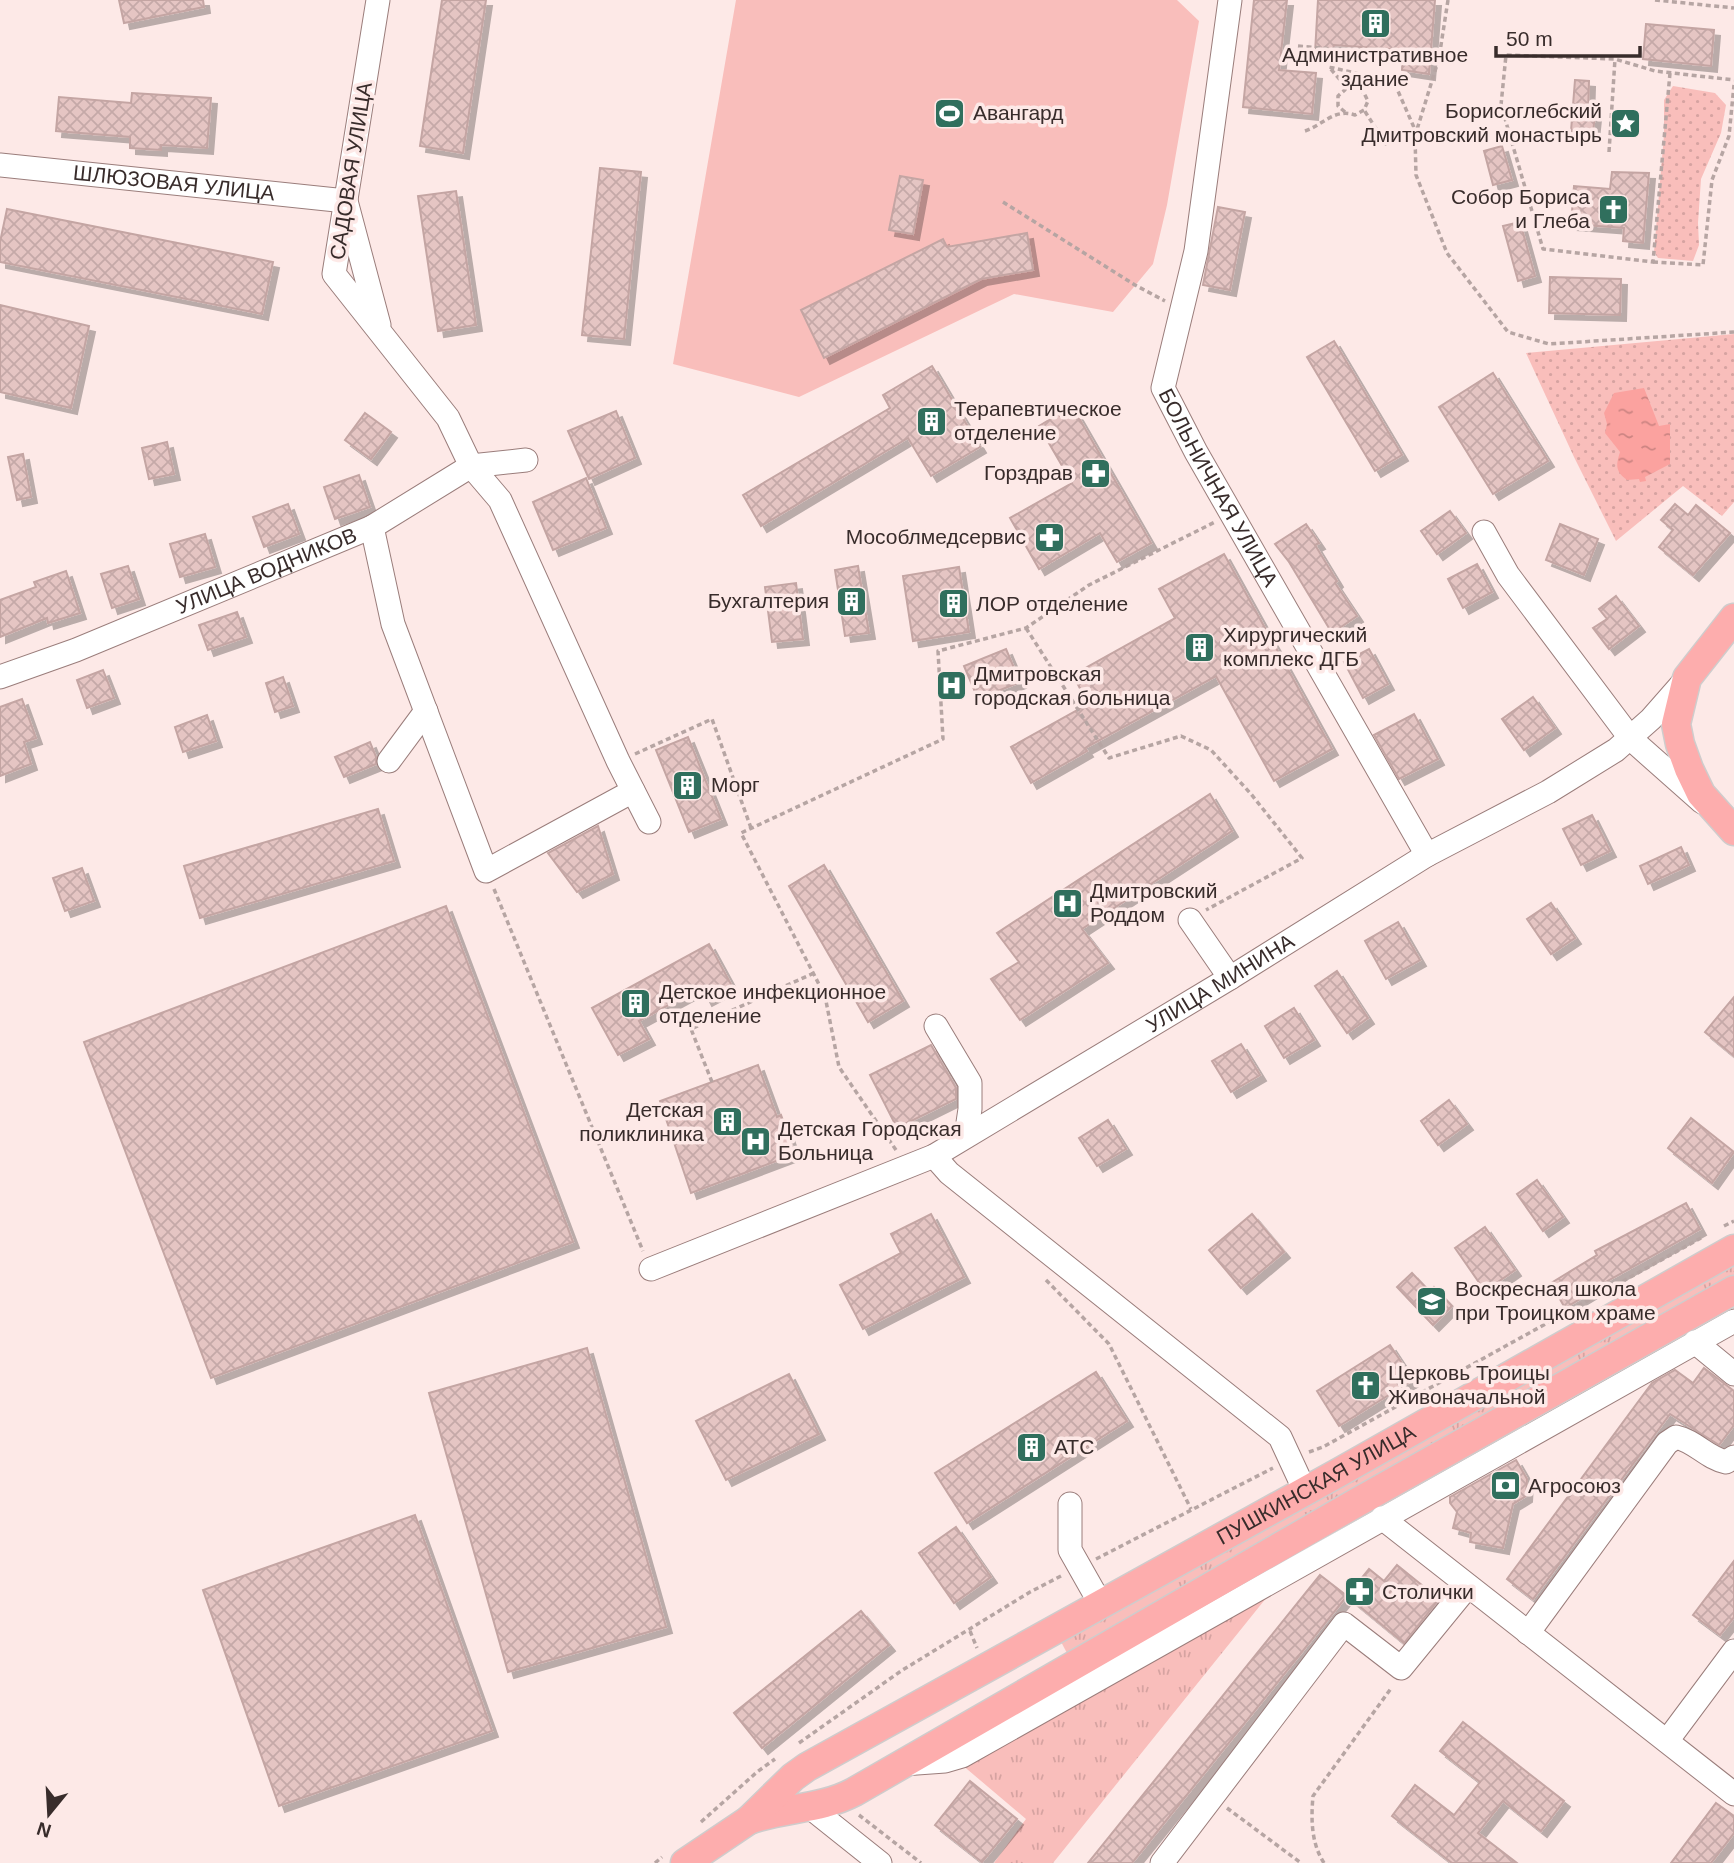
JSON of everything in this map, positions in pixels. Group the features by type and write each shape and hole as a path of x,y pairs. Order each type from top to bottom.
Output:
{"main road":[{"name":"УЛИЦА МИНИНА","path":"1687,678 1734,618"},
{"path":"1687,678 1676,724 1680,744 1701,793 1728,826"},
{"name":"ПУШКИНСКАЯ УЛИЦА","path":"749,1820 786,1767 807,1767 1305,1491 1728,1238"},
{"name":"ПУШКИНСКАЯ УЛИЦА","path":"676,1858 765,1814 811,1808 840,1800 1734,1290"},
{"path":"1043,1636 1062,1672"},
{"path":"786,1767 811,1808"}],"street":[{"name":"САДОВАЯ УЛИЦА","path":"378,0 334,274 448,418 471,466 500,500 618,761 649,822"},
{"name":"БОЛЬНИЧНАЯ УЛИЦА","path":"1230,0 1196,251 1163,388 1427,855"},
{"name":"ШЛЮЗОВАЯ УЛИЦА","path":"0,165 346,201"},
{"name":"УЛИЦА ВОДНИКОВ","path":"0,677 76,650 372,527 471,466 526,460"},
{"path":"372,527 393,624 486,871 633,791"},
{"path":"1484,532 1507,575 1631,739 1728,826"},
{"name":"УЛИЦА МИНИНА","path":"651,1269 934,1156 1230,978 1427,855 1548,792 1631,739 1687,678"},
{"path":"389,761 426,711"},
{"path":"1189,920 1230,978"},
{"path":"936,1026 970,1083 966,1136"},
{"path":"934,1156 949,1173 1280,1437 1305,1491"},
{"path":"903,1764 945,1761 962,1756 1734,1321"},
{"path":"1695,1342 1734,1374"},
{"path":"1528,1633 1667,1443 1676,1437 1686,1439 1717,1461 1726,1462 1734,1457"},
{"path":"1070,1504 1070,1550 1100,1603"},
{"path":"1382,1518 1734,1794"},
{"path":"1162,1863 1344,1623 1401,1668 1468,1586"},
{"path":"1667,1741 1734,1651"},
{"path":"811,1808 880,1863"}],"path":[{"path":"1448,0 1438,58 1416,132 1416,175 1447,253 1508,332 1549,344 1734,332"},
{"path":"1655,0 1734,8"},
{"path":"1298,46 1438,58"},
{"path":"1506,55 1615,59 1655,71 1734,83 1729,136 1712,180 1703,265 1543,249 1501,105 1506,55"},
{"path":"1609,152 1615,59"},
{"path":"1346,88 1329,67 1394,82 1416,132"},
{"path":"1653,262 1670,73"},
{"path":"1356,87 1364,93 1368,101 1364,110 1355,115 1345,112 1338,106 1338,96 1346,88 1356,87"},
{"path":"1364,110 1386,144 1416,132"},
{"path":"1305,131 1326,118 1345,112"},
{"path":"1003,202 1135,285 1183,310"},
{"path":"907,1166 839,1067 825,996 741,833 943,739 938,651 1026,628 1089,585 1232,514"},
{"path":"1026,628 1109,758 1181,736 1211,750 1251,794 1302,858 1189,920"},
{"path":"618,761 712,719 751,828"},
{"path":"486,871 651,1269"},
{"path":"712,1082 691,1029 814,973"},
{"path":"1728,1238 1734,1221"},
{"path":"790,1749 901,1671 1030,1592 1291,1459 1323,1447 1710,1233"},
{"path":"1044,1277 1109,1344 1191,1509"},
{"path":"1324,1863 1317,1852 1311,1818 1313,1796 1390,1692 1401,1668"},
{"path":"697,1825 757,1772 786,1767"},
{"path":"1213,1797 1301,1863"},
{"path":"840,1800 921,1863"},
{"path":"655,1863 676,1858"}],"green space":[{"name":"Авангард","path":"736,0 1177,0 1199,21 1167,205 1153,264 1113,312 1014,294 799,397 673,364"},
{"path":"1673,86 1715,93 1726,105 1721,133 1701,179 1699,245 1693,261 1658,258 1654,252 1664,135 1664,100"},
{"path":"1734,334 1734,502 1722,516 1683,486 1616,541 1526,353"},
{"path":"1734,1260 1734,1280 1068,1655 1059,1638"},
{"path":"1291,1567 1053,1863 994,1863 1026,1819 948,1753"}],"water":[{"path":"1644,388 1659,426 1670,424 1670,464 1645,477 1646,481 1640,482 1639,479 1627,480 1618,471 1620,452 1605,433 1607,424 1604,413 1614,393"}],"building":[{"path":"119,0 203,0 204,7 124,23"},
{"path":"442,0 486,0 463,153 420,146"},
{"path":"1254,0 1287,0 1279,70 1316,73 1312,114 1243,107"},
{"name":"Административное здание","path":"1318,0 1435,0 1429,74 1402,70 1403,50 1334,45 1332,54 1315,53"},
{"path":"1646,24 1714,30 1711,66 1643,59"},
{"path":"1575,80 1589,81 1588,113 1595,114 1593,133 1571,131"},
{"path":"132,93 211,98 207,148 161,145 161,150 130,148 130,137 56,131 59,97 131,103"},
{"path":"1502,146 1512,180 1493,185 1484,151"},
{"path":"600,168 641,172 624,339 582,335"},
{"name":"Собор Бориса и Глеба","path":"1612,172 1649,173 1643,243 1623,241 1624,228 1571,224 1574,186 1610,189"},
{"path":"900,176 923,180 913,234 889,230"},
{"path":"456,191 476,325 438,331 418,196"},
{"path":"1218,207 1245,212 1230,290 1203,285"},
{"path":"7,209 273,262 262,314 0,262 0,242"},
{"path":"1520,222 1535,276 1518,281 1503,226"},
{"path":"1027,233 1033,270 981,279 824,358 801,310 943,239 947,247"},
{"path":"1550,277 1621,279 1620,315 1549,313"},
{"path":"0,305 89,326 71,408 0,392"},
{"path":"1334,341 1402,455 1375,471 1307,357"},
{"path":"932,366 980,447 931,476 908,438 761,526 743,495 890,408 883,395"},
{"path":"1493,373 1548,461 1493,494 1439,407"},
{"path":"1072,406 1151,543 1117,562 1100,533 1039,569 1010,518 1072,483 1039,426"},
{"path":"616,411 635,458 589,479 568,431"},
{"path":"365,413 391,432 371,459 345,440"},
{"path":"167,442 174,474 149,479 142,448"},
{"path":"23,454 31,497 17,500 8,457"},
{"path":"359,475 370,507 335,519 324,487"},
{"path":"586,478 606,528 553,550 533,502"},
{"path":"288,504 299,534 264,547 253,517"},
{"path":"1675,504 1688,515 1696,505 1730,533 1693,575 1659,547 1673,530 1661,520"},
{"path":"1450,511 1466,533 1437,554 1421,531"},
{"path":"1306,524 1319,543 1315,545 1337,581 1335,583 1357,616 1332,633 1275,544"},
{"path":"1560,524 1598,539 1584,575 1546,560"},
{"path":"205,534 215,567 180,577 170,544"},
{"name":"Хирургический комплекс ДГБ","path":"1224,554 1332,749 1274,781 1216,676 1085,748 1087,751 1031,783 1011,747 1088,704 1073,675 1175,618 1159,589"},
{"path":"1477,564 1492,592 1463,608 1448,579"},
{"path":"128,566 139,599 112,608 101,574"},
{"name":"Бухгалтерия","path":"858,566 869,633 845,636 835,570"},
{"name":"ЛОР отделение","path":"959,567 969,632 913,641 903,576"},
{"path":"66,571 80,613 48,623 47,618 0,637 0,600 36,587 34,582"},
{"path":"796,583 803,639 772,642 765,587"},
{"path":"1616,596 1639,626 1609,649 1593,628 1607,619 1599,609"},
{"path":"237,612 246,637 208,650 199,625"},
{"path":"1006,649 1020,682 978,699 964,666"},
{"path":"1369,649 1388,684 1363,698 1344,662"},
{"path":"103,670 114,698 87,708 77,680"},
{"path":"283,677 293,706 275,712 266,683"},
{"path":"1533,697 1555,728 1524,750 1502,719"},
{"path":"22,699 36,738 24,742 31,764 0,776 0,707"},
{"path":"1414,714 1438,759 1399,779 1374,735"},
{"path":"207,715 216,741 183,752 175,727"},
{"name":"Морг","path":"688,737 721,819 689,832 656,750"},
{"path":"370,742 376,764 344,777 335,757"},
{"path":"1210,794 1232,831 1082,929 1108,963 1020,1020 991,979 1019,962 997,933"},
{"path":"378,809 394,861 200,918 184,866"},
{"path":"1592,815 1610,851 1581,865 1563,829"},
{"path":"598,826 613,874 577,892 548,853"},
{"path":"1681,847 1689,865 1648,884 1640,866"},
{"path":"824,865 903,1001 868,1022 789,886"},
{"path":"82,868 94,901 65,911 53,878"},
{"path":"1551,903 1575,938 1551,954 1527,919"},
{"path":"446,906 573,1242 211,1378 84,1042"},
{"path":"1398,922 1420,960 1386,979 1365,941"},
{"name":"Детское инфекционное отделение","path":"709,944 732,986 706,1000 700,988 639,1021 649,1039 618,1055 592,1008"},
{"path":"1337,971 1368,1018 1347,1033 1315,986"},
{"path":"1734,997 1734,1056 1705,1032"},
{"path":"1294,1008 1314,1040 1284,1058 1265,1026"},
{"path":"1241,1044 1260,1075 1231,1092 1212,1061"},
{"path":"931,1045 956,1088 956,1099 897,1128 870,1075"},
{"name":"Детская поликлиника","path":"758,1065 777,1117 781,1115 795,1154 691,1193 660,1101"},
{"path":"1449,1100 1467,1124 1438,1145 1421,1121"},
{"path":"1691,1118 1734,1152 1712,1183 1668,1148"},
{"path":"1108,1120 1126,1149 1097,1166 1079,1138"},
{"path":"1537,1180 1563,1217 1543,1231 1517,1194"},
{"path":"1686,1203 1700,1229 1565,1308 1551,1283 1597,1255 1595,1251"},
{"path":"931,1214 964,1277 863,1329 840,1285 901,1253 891,1234"},
{"path":"1252,1214 1284,1252 1241,1288 1209,1250"},
{"path":"1485,1227 1515,1270 1485,1291 1455,1248"},
{"path":"1412,1273 1430,1292 1434,1287 1452,1306 1433,1325 1397,1287"},
{"name":"Церковь Троицы Живоначальной","path":"1390,1345 1413,1380 1339,1426 1317,1391"},
{"path":"587,1348 666,1627 508,1672 429,1393"},
{"path":"1704,1368 1734,1391 1734,1425 1719,1445 1670,1414 1533,1599 1507,1579 1652,1383 1675,1370 1693,1383"},
{"name":"АТС","path":"1096,1372 1127,1421 967,1523 935,1473"},
{"path":"789,1374 819,1434 726,1480 696,1421"},
{"path":"1516,1460 1527,1479 1526,1496 1513,1504 1503,1548 1470,1542 1471,1533 1453,1528 1457,1512 1450,1503 1450,1497"},
{"path":"415,1515 492,1731 279,1806 203,1590"},
{"path":"956,1527 991,1577 954,1603 919,1553"},
{"path":"1734,1561 1734,1617 1720,1635 1693,1615"},
{"path":"1397,1565 1439,1599 1404,1643 1347,1596 1369,1569 1384,1581"},
{"path":"1320,1575 1347,1596 1132,1863 1088,1863"},
{"path":"861,1611 889,1645 762,1748 734,1713"},
{"path":"1463,1722 1564,1801 1541,1831 1503,1801 1478,1833 1517,1863 1452,1863 1392,1816 1415,1785 1454,1815 1480,1782 1440,1751"},
{"path":"970,1781 1017,1819 982,1862 935,1825"},
{"path":"1716,1803 1734,1816 1734,1833 1711,1863 1671,1863"}],"place":[{"name":"Административное здание","path":"1375,23"},
{"name":"Авангард","path":"950,113"},
{"name":"Борисоглебский Дмитровский монастырь","path":"1625,123"},
{"name":"Собор Бориса и Глеба","path":"1613,209"},
{"name":"Терапевтическое отделение","path":"931,421"},
{"name":"Горздрав","path":"1096,473"},
{"name":"Мособлмедсервис","path":"1049,537"},
{"name":"Бухгалтерия","path":"852,601"},
{"name":"ЛОР отделение","path":"953,604"},
{"name":"Хирургический комплекс ДГБ","path":"1200,647"},
{"name":"Дмитровская городская больница","path":"951,686"},
{"name":"Морг","path":"688,785"},
{"name":"Дмитровский Роддом","path":"1067,903"},
{"name":"Детское инфекционное отделение","path":"636,1004"},
{"name":"Детская поликлиника","path":"727,1122"},
{"name":"Детская Городская Больница","path":"755,1141"},
{"name":"Воскресная школа при Троицком храме","path":"1432,1301"},
{"name":"Церковь Троицы Живоначальной","path":"1365,1385"},
{"name":"АТС","path":"1031,1447"},
{"name":"Агросоюз","path":"1505,1486"},
{"name":"Столички","path":"1359,1592"}]}
